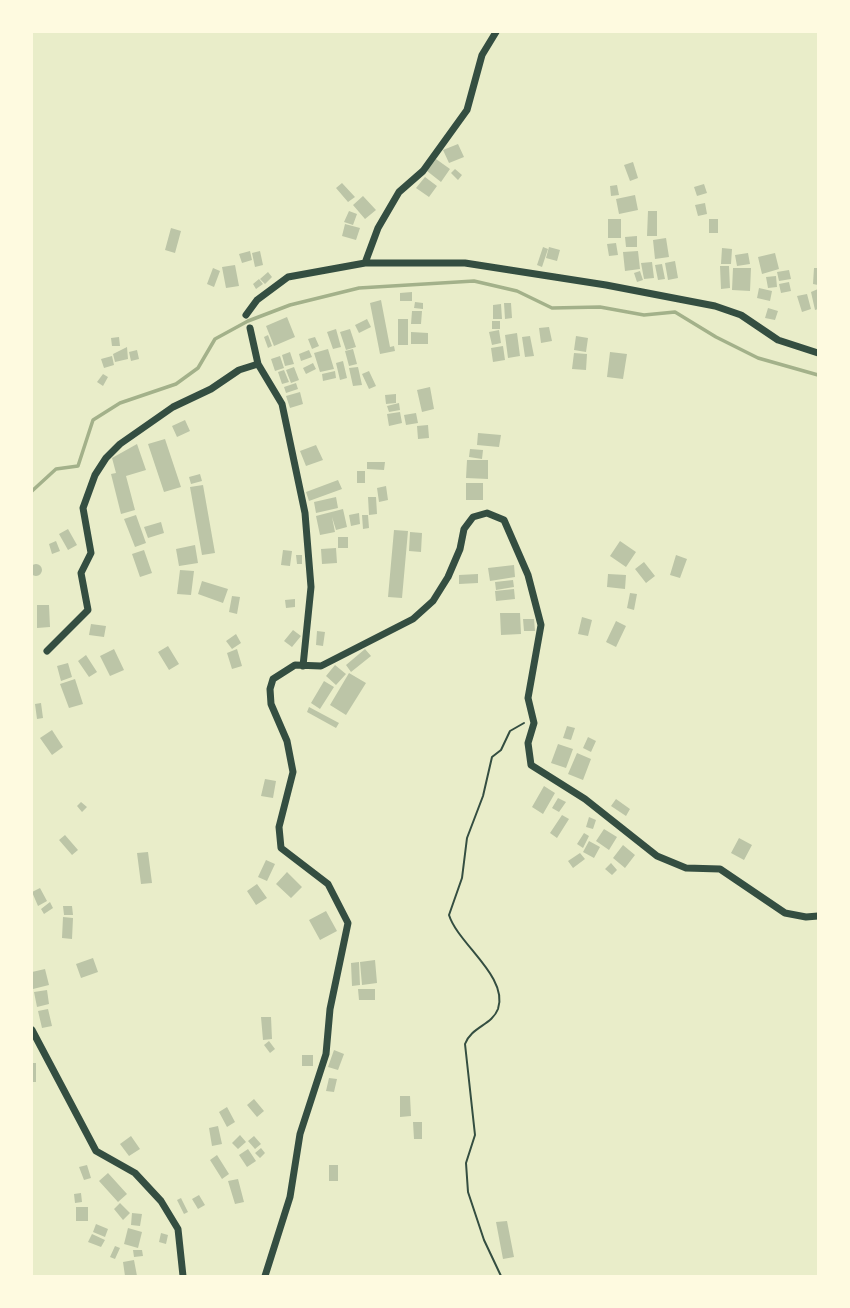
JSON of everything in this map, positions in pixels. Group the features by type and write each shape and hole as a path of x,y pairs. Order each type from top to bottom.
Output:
{"street":[{"path":"365,263 378,228 399,192 423,171 467,110 482,55 496,32"},
{"path":"246,315 257,300 288,277 365,263 465,263 651,292 741,314 778,340 818,353"},
{"path":"250,328 258,364 282,404 305,513 312,587 303,666"},
{"path":"47,651 88,610 81,573 91,553 83,508 95,475 106,458 120,444 173,407 211,389 239,370 258,364"},
{"path":"265,1276 290,1197 300,1133 326,1054 330,1009 348,923 328,884 281,848 279,827 293,772 287,741 276,718 270,689 273,678 295,665 321,666 413,619 433,601 448,577 460,550 464,529 473,517 487,513 504,520 528,575 541,625 528,698 534,723 528,743 531,765 577,793 657,856 686,868 720,869 785,913 818,916"},
{"path":"32,1030 96,1151 135,1173 161,1201 178,1228 183,1276"}],"path":[{"path":"501,1276 484,1240 468,1192 466,1163 475,1135 465,1044 472,1032 491,1019 498,1009 500,994 496,981 479,961 449,915 462,878 467,838 483,796 492,757 501,750 510,732 521,723 534,723"}],"building":[{"path":"458,144 464,157 449,163 443,150"},
{"path":"436,159 450,169 441,182 427,171"},
{"path":"633,162 638,178 630,181 624,165"},
{"path":"455,169 462,175 458,180 451,173"},
{"path":"425,177 437,186 429,197 416,188"},
{"path":"342,183 355,197 348,202 336,188"},
{"path":"704,184 707,193 697,196 694,187"},
{"path":"617,185 619,195 611,196 610,186"},
{"path":"635,195 638,210 619,214 616,199"},
{"path":"363,196 376,210 365,219 353,205"},
{"path":"705,203 707,214 698,216 695,205"},
{"path":"349,211 357,214 353,225 344,222"},
{"path":"648,211 657,211 657,236 647,236"},
{"path":"608,219 621,219 621,238 608,238"},
{"path":"709,219 718,219 718,233 709,233"},
{"path":"345,224 360,228 356,240 342,236"},
{"path":"171,228 181,231 175,253 165,250"},
{"path":"637,236 637,247 626,247 625,237"},
{"path":"666,238 669,257 655,259 653,240"},
{"path":"616,243 618,255 609,256 607,244"},
{"path":"543,247 548,249 542,267 537,265"},
{"path":"549,247 560,250 557,261 546,258"},
{"path":"722,248 732,249 731,264 721,264"},
{"path":"250,251 252,260 242,263 239,254"},
{"path":"260,251 263,265 255,267 252,253"},
{"path":"638,251 640,269 625,271 623,252"},
{"path":"748,253 750,264 737,266 735,255"},
{"path":"775,253 779,269 762,274 758,257"},
{"path":"675,261 678,278 668,280 665,263"},
{"path":"652,262 654,278 644,279 641,263"},
{"path":"662,264 665,279 658,280 655,265"},
{"path":"235,265 239,286 226,288 222,267"},
{"path":"720,266 729,266 730,288 721,289"},
{"path":"213,268 220,271 214,287 207,284"},
{"path":"733,268 751,268 750,291 732,290"},
{"path":"814,268 818,268 818,285 813,284"},
{"path":"789,270 791,279 779,281 777,272"},
{"path":"640,271 643,280 637,282 634,273"},
{"path":"268,272 272,277 265,284 260,279"},
{"path":"776,276 777,287 768,288 766,277"},
{"path":"259,279 263,284 256,289 253,284"},
{"path":"789,282 791,291 781,293 779,284"},
{"path":"759,288 772,291 770,301 757,298"},
{"path":"818,289 818,309 815,310 811,292"},
{"path":"412,292 412,301 400,301 400,293"},
{"path":"807,294 811,309 802,312 797,296"},
{"path":"381,300 390,347 394,346 395,351 380,354 370,303"},
{"path":"415,302 423,303 423,309 414,308"},
{"path":"504,303 511,303 512,318 505,319"},
{"path":"501,304 502,319 493,319 493,305"},
{"path":"768,308 778,311 775,320 765,318"},
{"path":"412,311 422,311 421,324 411,324"},
{"path":"287,317 295,337 274,346 266,326"},
{"path":"367,319 371,327 359,333 355,325"},
{"path":"398,319 408,319 408,345 398,345"},
{"path":"492,321 500,321 500,329 492,329"},
{"path":"549,327 552,341 541,343 539,328"},
{"path":"336,329 341,347 333,349 327,332"},
{"path":"350,329 356,347 346,350 340,332"},
{"path":"499,330 501,343 492,345 489,332"},
{"path":"411,332 428,333 428,344 411,344"},
{"path":"517,333 520,356 508,358 505,335"},
{"path":"268,335 272,346 268,348 264,337"},
{"path":"530,336 534,356 525,357 522,337"},
{"path":"576,336 588,338 586,352 574,350"},
{"path":"119,337 120,346 112,346 111,338"},
{"path":"315,337 319,346 312,349 308,339"},
{"path":"503,346 505,360 493,362 491,348"},
{"path":"127,347 128,359 115,362 113,354"},
{"path":"328,349 334,369 320,372 314,353"},
{"path":"353,349 357,364 349,366 345,351"},
{"path":"137,350 139,359 131,361 129,352"},
{"path":"309,350 312,357 301,361 299,354"},
{"path":"290,352 294,364 285,366 282,355"},
{"path":"610,352 627,354 623,379 607,377"},
{"path":"574,353 587,354 586,370 572,369"},
{"path":"112,356 114,365 104,368 101,359"},
{"path":"280,356 284,368 275,371 271,359"},
{"path":"343,361 347,378 340,380 336,363"},
{"path":"313,363 316,369 306,374 303,368"},
{"path":"294,367 299,380 291,383 286,370"},
{"path":"358,367 362,385 353,386 349,368"},
{"path":"284,370 289,382 282,384 278,372"},
{"path":"335,371 336,378 323,381 322,374"},
{"path":"369,371 376,386 369,389 362,374"},
{"path":"103,374 108,377 103,386 97,382"},
{"path":"296,383 298,389 286,393 284,387"},
{"path":"430,387 434,409 422,412 417,390"},
{"path":"300,392 303,404 290,408 286,396"},
{"path":"396,394 396,403 386,404 385,395"},
{"path":"399,403 400,410 389,412 387,406"},
{"path":"400,412 402,423 389,426 387,414"},
{"path":"416,413 418,423 406,425 404,415"},
{"path":"185,420 190,431 177,437 172,426"},
{"path":"428,425 429,438 418,439 417,426"},
{"path":"478,433 501,435 499,447 477,445"},
{"path":"165,439 181,487 164,492 148,444"},
{"path":"137,444 146,470 126,476 135,510 121,514 111,474 116,473 112,458"},
{"path":"316,445 323,460 306,466 300,451"},
{"path":"470,449 483,450 482,459 469,457"},
{"path":"467,460 488,460 488,479 466,478"},
{"path":"367,462 385,462 384,470 367,469"},
{"path":"357,471 365,471 365,483 357,483"},
{"path":"200,474 202,481 191,484 189,477"},
{"path":"338,480 342,489 309,501 306,492"},
{"path":"466,483 483,483 483,500 466,500"},
{"path":"203,485 215,553 202,555 190,487"},
{"path":"386,486 388,500 379,502 377,488"},
{"path":"336,497 338,508 316,513 314,502"},
{"path":"368,497 376,497 377,514 369,515"},
{"path":"343,509 347,527 336,530 332,517 335,532 320,535 316,516"},
{"path":"359,513 360,524 351,526 349,515"},
{"path":"136,515 146,543 135,547 124,519"},
{"path":"362,515 368,515 369,528 363,529"},
{"path":"161,522 164,533 148,538 144,527"},
{"path":"68,529 77,545 68,550 59,534"},
{"path":"394,530 408,531 402,598 388,597"},
{"path":"410,532 422,533 421,552 409,551"},
{"path":"338,537 348,537 348,548 338,548"},
{"path":"56,541 60,551 52,554 49,544"},
{"path":"620,541 636,552 626,567 610,556"},
{"path":"195,545 198,563 179,566 176,549"},
{"path":"336,548 337,563 322,564 321,549"},
{"path":"144,550 152,573 140,577 132,554"},
{"path":"283,550 292,551 290,566 281,565"},
{"path":"296,555 302,555 302,564 297,564"},
{"path":"676,555 687,559 680,578 670,575"},
{"path":"644,562 655,576 646,583 635,569"},
{"path":"36,564 42,570 36,576 30,570"},
{"path":"514,565 515,577 490,581 488,568"},
{"path":"180,570 194,571 191,595 177,594"},
{"path":"478,574 478,583 459,584 459,575"},
{"path":"608,574 626,575 625,589 607,587"},
{"path":"513,580 514,587 496,590 495,582"},
{"path":"202,581 228,589 223,603 198,594"},
{"path":"514,589 515,599 496,601 495,591"},
{"path":"630,593 637,594 634,610 627,608"},
{"path":"232,596 240,597 237,614 229,612"},
{"path":"295,599 295,607 286,608 285,600"},
{"path":"37,605 49,605 50,627 37,628"},
{"path":"500,613 520,613 521,634 501,635"},
{"path":"582,617 592,620 588,636 578,634"},
{"path":"523,619 534,619 535,631 524,631"},
{"path":"616,621 626,626 616,647 606,642"},
{"path":"91,624 106,626 104,637 89,635"},
{"path":"293,630 301,636 292,647 284,641"},
{"path":"317,631 325,632 323,646 316,645"},
{"path":"236,634 241,643 232,649 226,641"},
{"path":"168,646 179,664 169,670 158,652"},
{"path":"114,649 124,670 110,676 100,656"},
{"path":"237,649 242,666 232,669 227,653"},
{"path":"365,649 371,656 351,672 346,665"},
{"path":"86,655 97,672 89,677 78,661"},
{"path":"68,663 72,677 61,681 57,666"},
{"path":"335,665 346,674 336,685 326,676"},
{"path":"349,673 366,683 346,715 330,705"},
{"path":"75,679 83,704 69,708 60,684"},
{"path":"324,681 334,687 320,709 311,703"},
{"path":"41,703 43,718 37,719 35,704"},
{"path":"309,707 339,723 336,728 307,712"},
{"path":"567,726 575,728 571,740 563,738"},
{"path":"52,730 63,747 52,755 40,738"},
{"path":"588,737 596,741 591,752 583,748"},
{"path":"558,744 573,749 566,768 551,763"},
{"path":"577,753 591,759 583,780 568,774"},
{"path":"265,779 276,781 273,798 261,796"},
{"path":"544,786 555,793 543,814 532,807"},
{"path":"558,798 566,802 559,812 552,808"},
{"path":"616,799 630,809 626,816 611,806"},
{"path":"81,802 87,807 82,812 77,806"},
{"path":"562,815 569,819 557,838 550,833"},
{"path":"589,817 596,820 593,829 586,827"},
{"path":"604,829 617,837 609,850 596,841"},
{"path":"584,833 589,836 583,848 577,844"},
{"path":"65,835 78,850 72,855 59,840"},
{"path":"739,838 752,845 744,860 731,853"},
{"path":"589,841 600,847 594,858 583,852"},
{"path":"623,845 635,855 625,868 613,858"},
{"path":"148,852 152,883 141,884 137,853"},
{"path":"580,853 585,859 573,868 568,861"},
{"path":"266,860 275,864 267,881 258,877"},
{"path":"611,863 617,870 612,875 605,869"},
{"path":"287,872 302,887 291,898 276,884"},
{"path":"257,884 267,898 256,905 247,891"},
{"path":"40,888 47,901 38,906 32,892"},
{"path":"50,902 53,908 44,914 41,909"},
{"path":"63,906 72,906 73,915 64,915"},
{"path":"326,911 337,931 320,940 309,920"},
{"path":"63,917 73,918 72,939 62,938"},
{"path":"93,958 98,972 81,978 76,964"},
{"path":"375,960 377,983 362,985 360,962"},
{"path":"359,962 360,985 352,986 351,963"},
{"path":"45,969 49,985 33,989 32,972"},
{"path":"358,989 375,989 375,1000 359,1000"},
{"path":"47,990 49,1004 37,1007 34,992"},
{"path":"48,1009 52,1026 42,1028 38,1011"},
{"path":"261,1017 271,1017 272,1039 263,1040"},
{"path":"269,1041 275,1049 270,1053 264,1045"},
{"path":"334,1050 344,1054 338,1070 328,1067"},
{"path":"302,1055 313,1055 313,1066 302,1066"},
{"path":"32,1063 36,1063 36,1082 32,1082"},
{"path":"329,1078 337,1079 334,1092 326,1091"},
{"path":"400,1096 410,1096 411,1116 400,1117"},
{"path":"254,1099 264,1111 257,1117 247,1105"},
{"path":"227,1107 235,1122 227,1127 219,1112"},
{"path":"413,1122 422,1122 422,1139 414,1139"},
{"path":"218,1126 222,1144 212,1146 209,1128"},
{"path":"240,1135 246,1142 238,1149 232,1143"},
{"path":"131,1136 140,1149 129,1156 120,1144"},
{"path":"254,1136 261,1144 255,1149 248,1141"},
{"path":"261,1148 265,1153 260,1158 255,1153"},
{"path":"248,1149 256,1161 247,1167 239,1155"},
{"path":"217,1155 229,1174 222,1179 210,1160"},
{"path":"87,1165 91,1178 84,1180 79,1167"},
{"path":"329,1165 338,1165 338,1181 329,1181"},
{"path":"108,1173 127,1194 118,1202 99,1181"},
{"path":"238,1179 244,1202 235,1204 228,1181"},
{"path":"81,1193 82,1202 75,1203 74,1194"},
{"path":"199,1195 205,1205 198,1209 192,1199"},
{"path":"181,1198 188,1212 184,1214 177,1200"},
{"path":"120,1203 130,1213 123,1220 114,1209"},
{"path":"76,1207 88,1207 88,1221 76,1221"},
{"path":"132,1213 142,1214 140,1226 131,1225"},
{"path":"507,1221 514,1257 503,1259 496,1222"},
{"path":"96,1224 108,1229 105,1237 93,1232"},
{"path":"128,1228 142,1232 138,1248 124,1244"},
{"path":"161,1233 168,1235 166,1244 159,1242"},
{"path":"92,1234 105,1240 101,1247 88,1242"},
{"path":"115,1246 120,1248 115,1259 110,1257"},
{"path":"133,1250 142,1250 143,1256 134,1257"},
{"path":"134,1260 137,1276 125,1276 123,1262"}],"waterway":[{"path":"32,491 56,469 78,466 93,420 120,403 176,384 198,368 215,339 248,321 290,305 359,288 474,281 517,291 552,308 600,307 644,315 675,312 758,358 818,375"}]}
